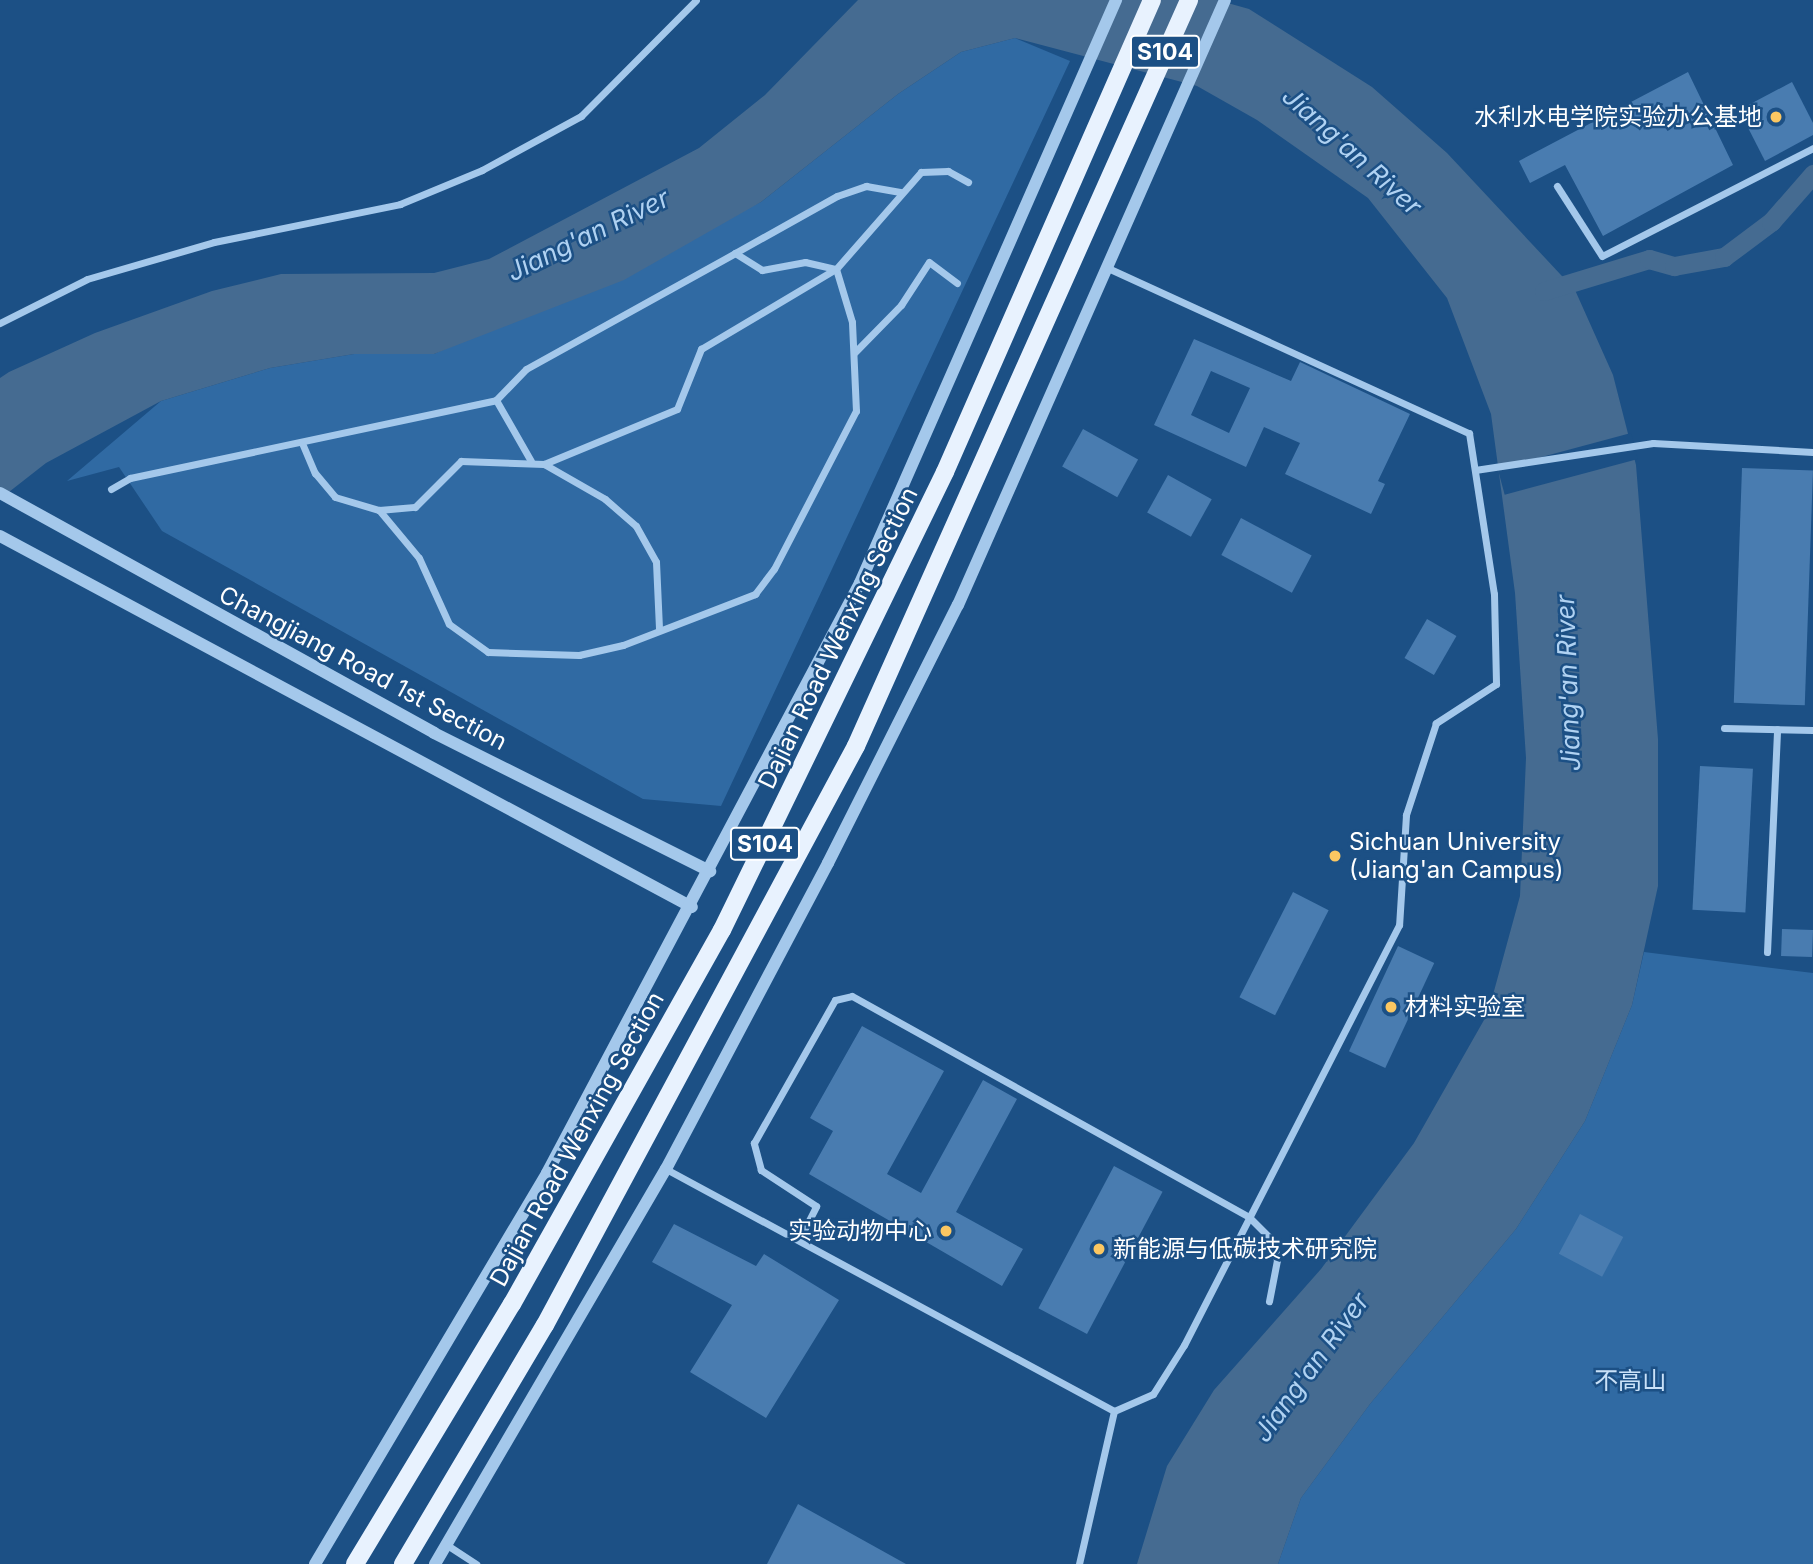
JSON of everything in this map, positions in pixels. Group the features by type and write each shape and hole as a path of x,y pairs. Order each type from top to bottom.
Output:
{"main road":[{"name":"Dajian Road Wenxing Section","path":"355,1564 519,1292 722,930 945,472 1152,0"},
{"name":"S104","path":"403,1564 545,1325 856,746 1189,0"}],"street":[{"path":"0,323 87,279 214,242 400,204 482,170 581,116 696,0"},
{"path":"315,1564 547,1173 692,907 860,583 1116,0"},
{"path":"435,1564 666,1168 952,617 1111,269 1225,0"},
{"path":"1557,186 1602,256 1813,148"},
{"path":"544,464 677,409 701,349 836,269 920,172 948,171 968,182"},
{"path":"111,489 130,478 496,400 526,369 837,196 866,186 901,192"},
{"path":"735,253 762,270 805,262 836,269"},
{"path":"855,352 901,305 929,262 957,283"},
{"path":"379,510 419,558 449,624 488,653 579,655 623,645 659,628 755,594 774,569 856,411 855,352 836,269"},
{"path":"1111,269 1469,432 1494,594 1496,684 1436,723 1406,816 1399,925 1249,1217 1153,1394 1114,1411"},
{"path":"496,400 531,461"},
{"path":"302,443 315,473 335,497 379,510 415,507 461,461 531,461 544,464 605,499 636,526 656,562 659,628"},
{"path":"1475,470 1653,443 1813,452"},
{"name":"Changjiang Road 1st Section","path":"4,496 434,733 710,871"},
{"path":"0,536 692,907"},
{"path":"1724,728 1813,730"},
{"path":"1767,953 1777,729"},
{"path":"799,1240 816,1206 761,1170 754,1143 835,1000 852,996 1249,1217 1274,1242 1277,1260 1269,1301"},
{"path":"666,1168 1114,1411"},
{"path":"1079,1564 1114,1411"},
{"path":"447,1545 475,1564"}],"green space":[{"path":"1015,38 1070,61 721,806 643,799 162,531 119,467 67,481 161,401 270,368 354,354 434,354 761,202 898,94 961,52"},
{"name":"不高山","path":"1644,952 1813,973 1813,1564 1278,1564 1301,1498 1370,1404 1516,1229 1585,1121 1632,1005"}],"water":[{"name":"Jiang'an River","path":"858,0 1217,0 1249,9 1372,87 1447,153 1575,290 1613,375 1636,465 1658,739 1658,886 1632,1005 1585,1121 1516,1229 1370,1404 1301,1498 1278,1564 1137,1564 1167,1466 1214,1390 1321,1269 1414,1143 1488,1013 1520,896 1526,758 1515,593 1491,414 1447,298 1368,198 1257,120 1197,86 1015,38 961,52 898,94 761,202 624,280 434,354 354,354 270,368 161,401 46,463 0,499 0,378 9,372 95,333 212,291 281,274 434,273 489,259 699,148 765,95"}],"pier":[{"path":"1631,433 1638,459 1505,495 1498,469"}],"building":[{"path":"1688,72 1733,165 1603,236 1565,165 1530,183 1519,161"},
{"name":"水利水电学院实验办公基地","path":"1792,82 1813,123 1813,135 1765,161 1739,110"},
{"path":"1194,339 1291,381 1300,362 1410,414 1378,481 1385,484 1371,514 1285,474 1300,443 1264,427 1246,467 1154,425","holes":["1211,371 1250,388 1229,433 1191,415"]},
{"path":"1083,429 1138,460 1117,497 1062,467"},
{"path":"1742,468 1813,470 1805,705 1734,703"},
{"path":"1168,475 1212,499 1191,537 1147,513"},
{"path":"1241,518 1312,556 1292,593 1221,555"},
{"path":"1427,619 1456,636 1434,675 1404,658"},
{"path":"1700,766 1753,769 1745,913 1692,910"},
{"path":"1293,892 1329,910 1275,1015 1239,997"},
{"path":"1782,929 1813,930 1812,957 1781,956"},
{"name":"材料实验室","path":"1398,946 1434,963 1385,1068 1349,1051"},
{"path":"862,1026 944,1071 887,1174 921,1193 983,1080 1017,1099 956,1212 1023,1249 1002,1286 809,1174 833,1131 810,1118"},
{"name":"新能源与低碳技术研究院","path":"1114,1166 1163,1192 1087,1334 1038,1308"},
{"path":"1580,1214 1623,1237 1602,1277 1559,1254"},
{"path":"674,1224 756,1266 764,1254 839,1300 766,1418 690,1372 732,1305 652,1262"},
{"path":"798,1504 906,1564 767,1564"}],"waterway":[{"path":"1544,291 1649,259 1674,266 1724,257 1771,222 1813,174"}],"place":[{"name":"水利水电学院实验办公基地","path":"1776,117"},
{"name":"Sichuan University (Jiang'an Campus)","path":"1335,856"},
{"name":"材料实验室","path":"1391,1007"},
{"name":"实验动物中心","path":"946,1231"},
{"name":"新能源与低碳技术研究院","path":"1099,1249"}]}
